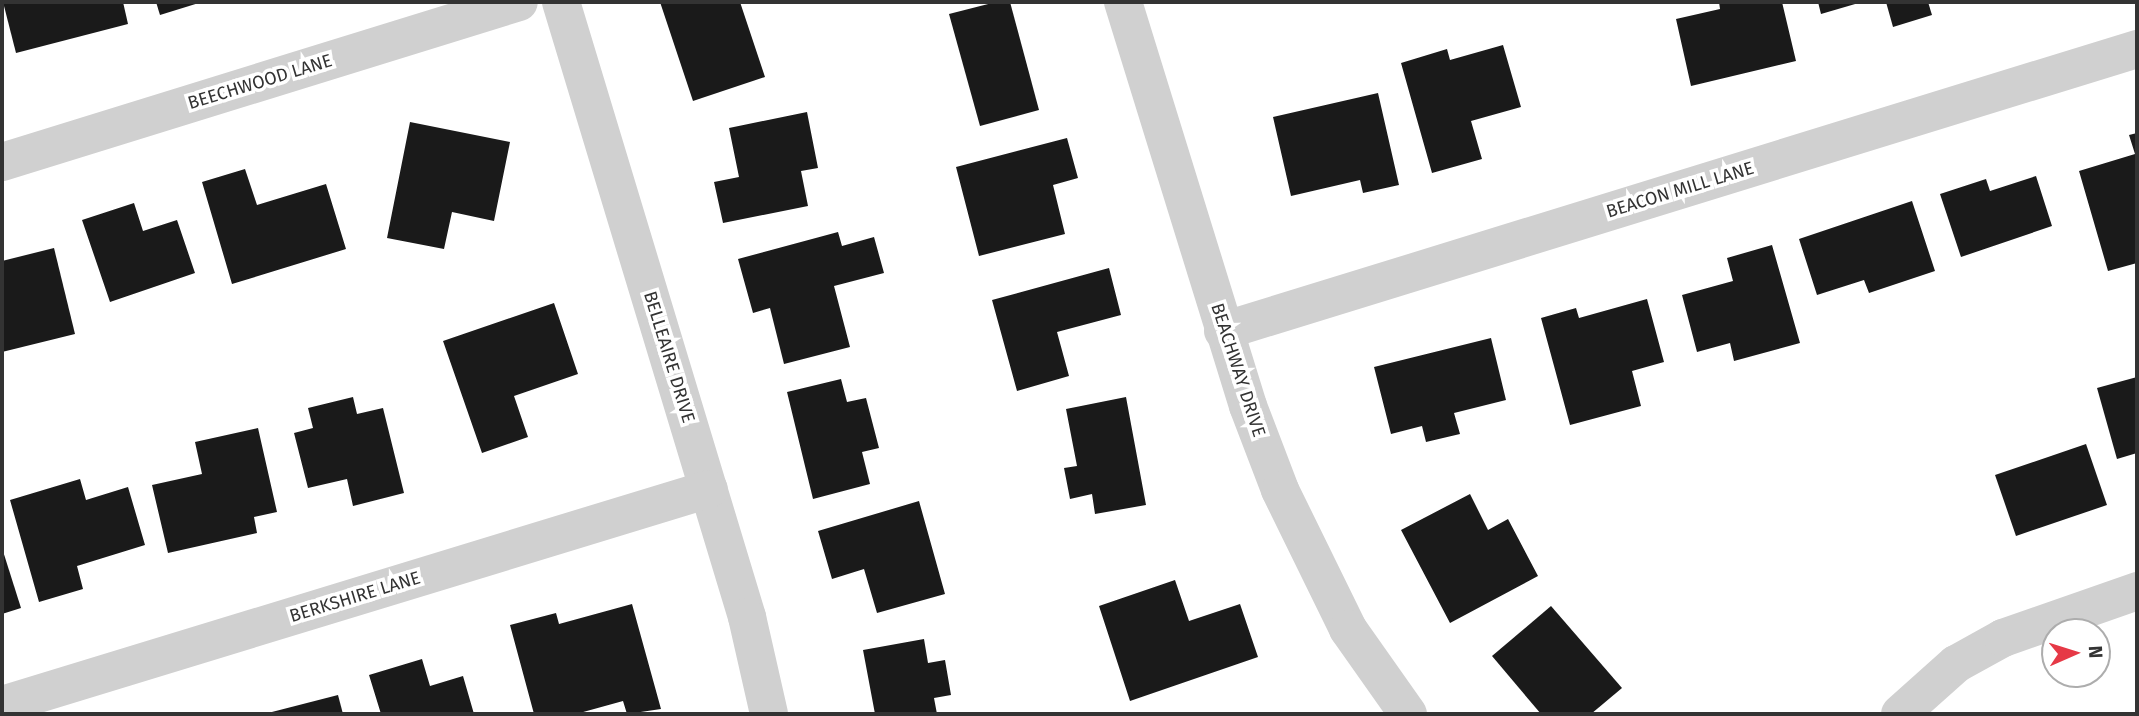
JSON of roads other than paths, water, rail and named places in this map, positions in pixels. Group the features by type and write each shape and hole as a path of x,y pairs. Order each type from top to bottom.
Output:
{"street":[{"name":"BEECHWOOD LANE","path":"2,162 519,2"},
{"name":"BELLEAIRE DRIVE","path":"561,2 747,617 769,714"},
{"name":"BEACHWAY DRIVE","path":"1123,2 1223,331 1280,490 1348,629 1408,714"},
{"name":"BEACON MILL LANE","path":"1223,331 2137,49"},
{"name":"BERKSHIRE LANE","path":"2,705 709,489"},
{"path":"1900,714 1956,664 2003,638 2137,592"}]}
